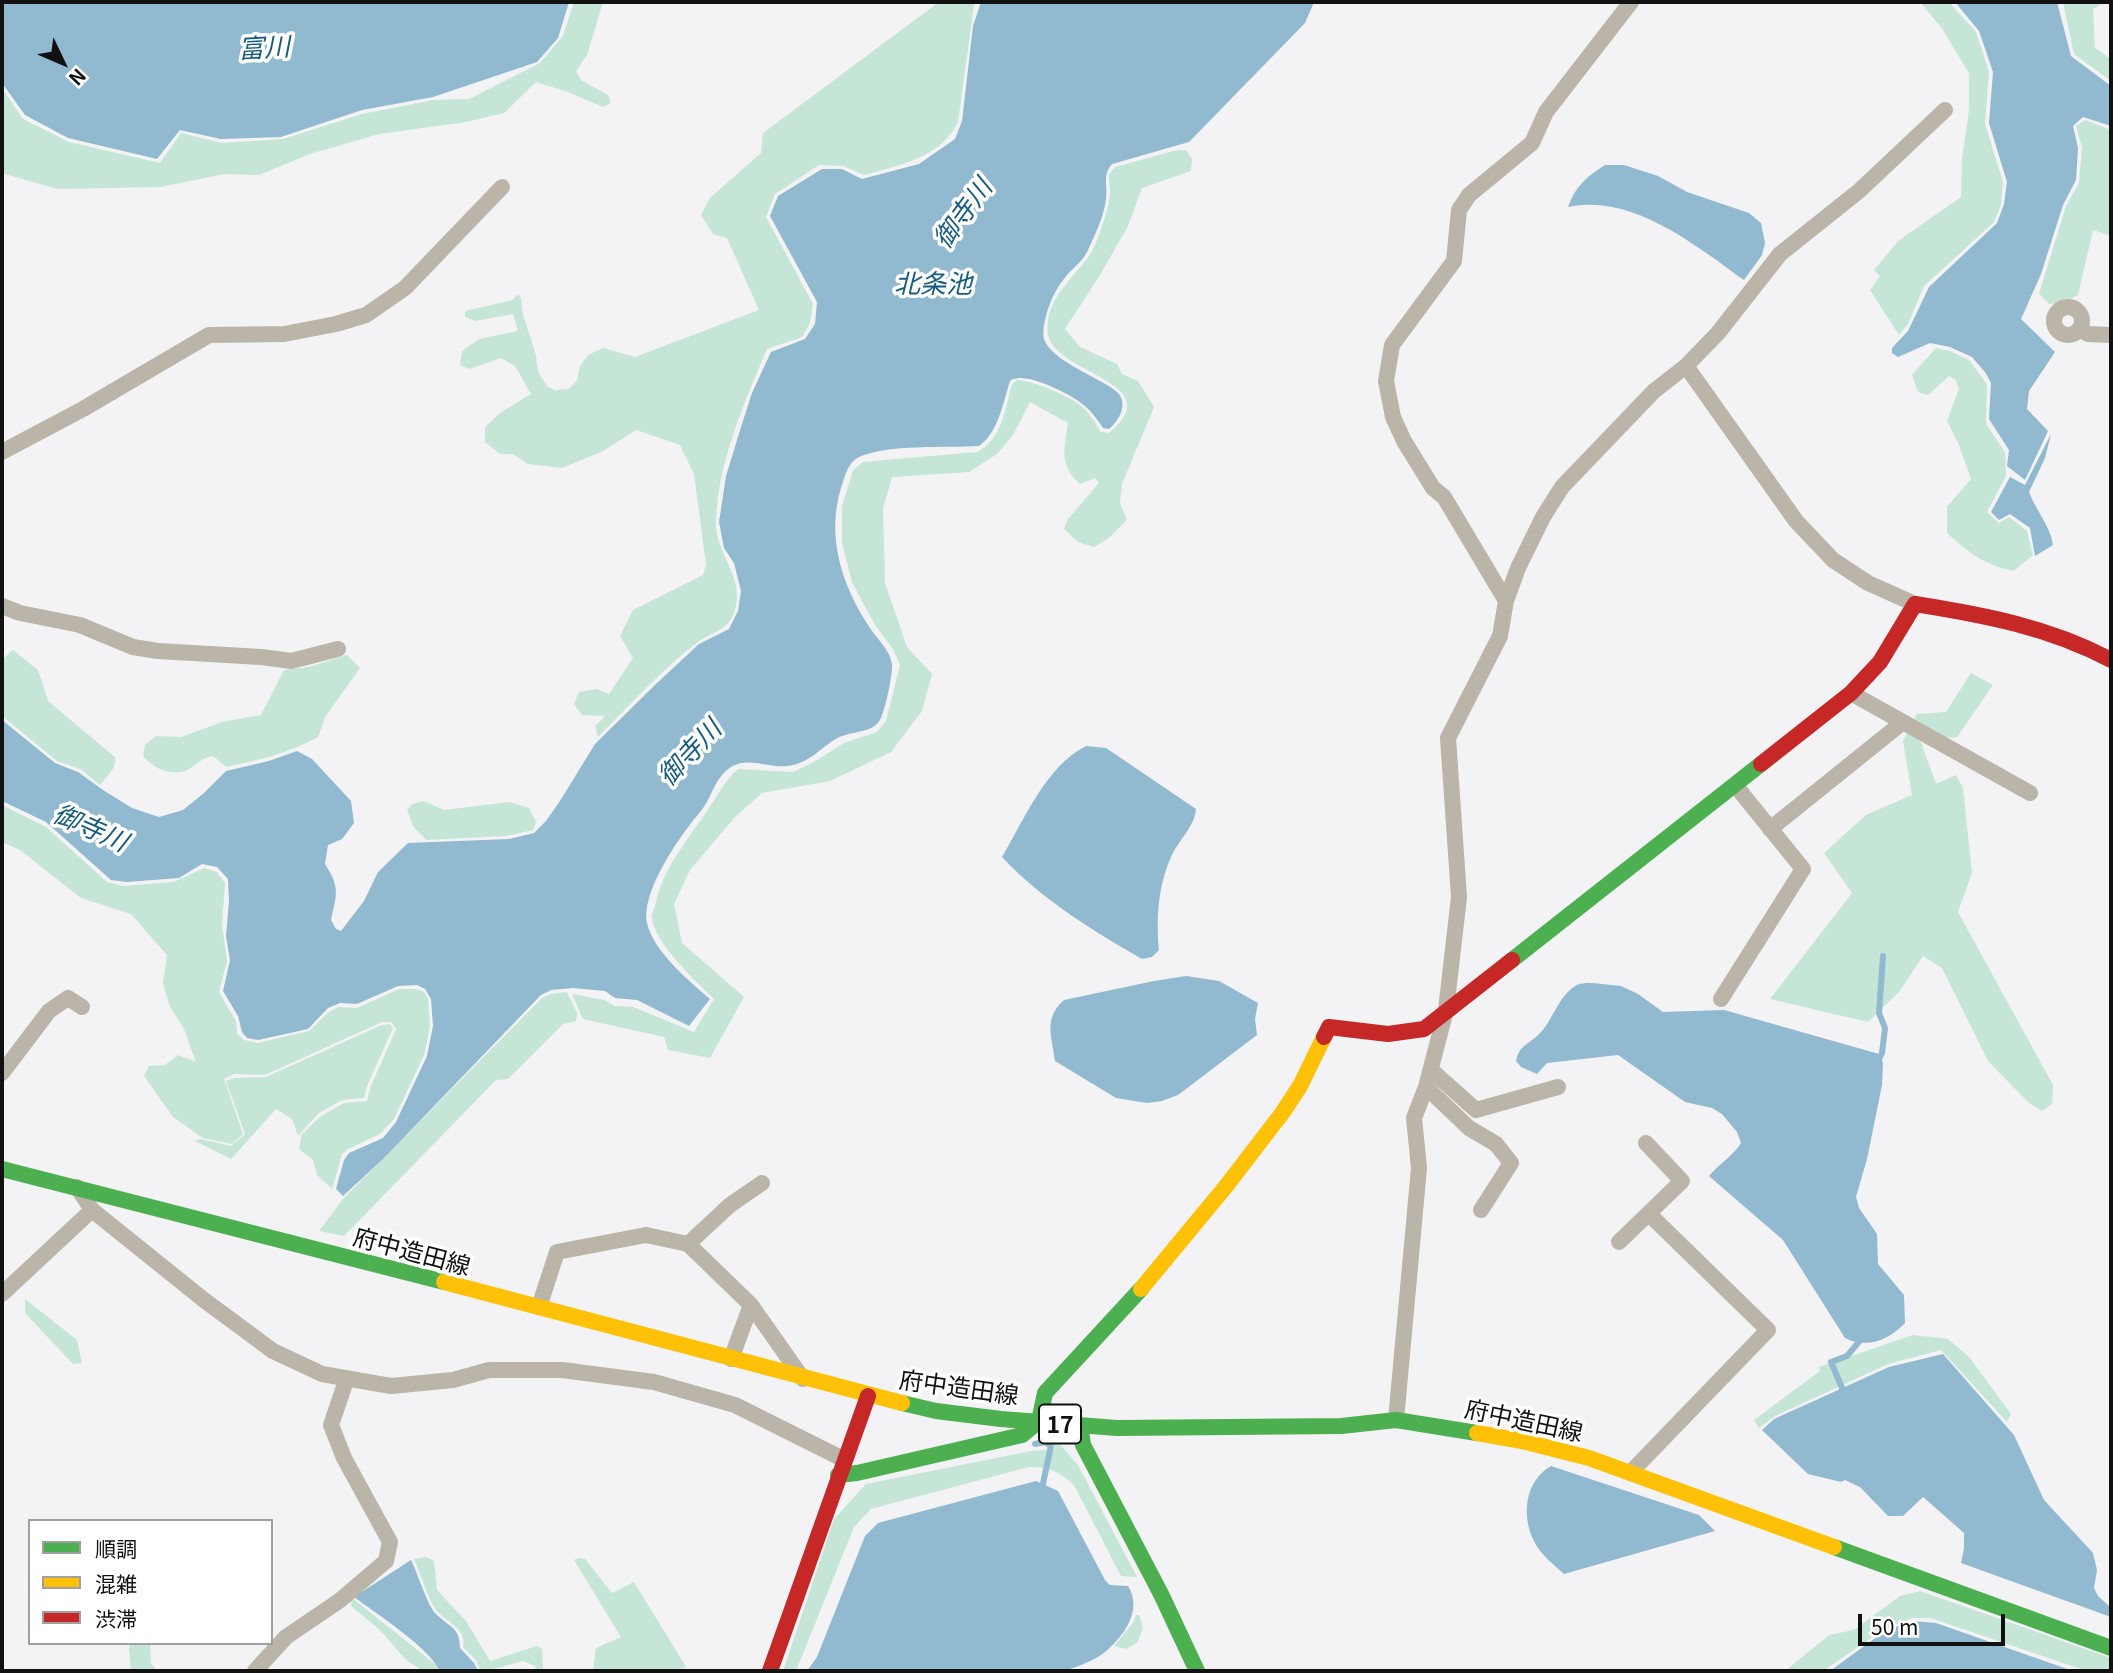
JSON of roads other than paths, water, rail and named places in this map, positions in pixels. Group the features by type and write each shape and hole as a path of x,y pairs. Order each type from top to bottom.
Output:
{"street":[{"path":"1506,601 1444,497 1433,488 1404,441 1393,417 1386,381 1392,345 1454,261 1459,210 1469,195 1532,142 1546,112 1631,2"},
{"path":"1396,1420 1419,1168 1414,1118 1426,1087 1446,1010 1459,897 1448,738 1500,636 1506,601 1518,568 1543,517 1562,487 1654,391 1686,366 1718,333 1780,254 1859,191 1945,110"},
{"path":"2,452 83,409 209,335 284,334 366,315 405,288 502,187"},
{"path":"2079,329 2088,334 2111,335"},
{"path":"1686,366 1796,521 1833,560 1868,583 1915,604 2032,626 2070,640 2111,660"},
{"path":"77,1187 92,1210 204,1300 273,1351 322,1374 391,1386 453,1380 489,1370 562,1370 654,1382 735,1405 841,1467 857,1473 1022,1435 1039,1421 1045,1393 1119,1315 1227,1185 1283,1112 1300,1086 1329,1027 1364,1034 1399,1035 1424,1029 1851,693 1880,662 1915,604"},
{"path":"2,606 20,613 80,625 133,647 158,651 291,661 338,649"},
{"path":"1851,693 2030,793"},
{"path":"1770,828 1903,722"},
{"path":"1721,999 1803,869 1735,785"},
{"path":"2,1073 49,1011 68,998 82,1007"},
{"path":"1431,1070 1476,1110 1558,1087"},
{"path":"1426,1087 1469,1128 1496,1144 1511,1163 1481,1210"},
{"path":"1619,1242 1682,1181 1646,1143"},
{"name":"府中造田線","path":"2,1169 539,1307 868,1396 936,1411 1117,1428 1341,1426 1396,1420 1522,1441 1590,1458 2111,1648"},
{"path":"688,1244 730,1205 762,1183"},
{"path":"2,1294 92,1210"},
{"path":"1630,1473 1768,1330 1649,1213"},
{"path":"539,1307 557,1252 646,1235 688,1244 751,1305 803,1379"},
{"path":"731,1359 751,1305"},
{"path":"255,1671 286,1637 339,1601 386,1561 390,1542 344,1458 331,1424 346,1378"},
{"path":"770,1671 868,1396"},
{"path":"1080,1425 1083,1445 1161,1594 1197,1671"}],"water":[{"name":"富川","path":"2,2 569,2 558,38 537,62 433,97 362,110 281,137 221,139 180,130 157,159 68,138 25,115 2,83"},
{"name":"北条池","path":"981,2 1314,2 1305,23 1189,142 1112,164 1109,168 1106,176 1105,205 1099,225 1086,254 1055,292 1043,333 1048,347 1056,355 1121,396 1121,412 1113,426 1109,429 1103,428 1084,405 1056,389 1035,380 1016,378 1010,381 995,426 979,446 885,450 859,457 849,467 837,506 836,543 839,561 860,612 891,659 891,676 884,709 877,724 842,736 804,761 787,766 747,762 728,769 664,864 650,895 647,923 664,955 710,999 689,1026 637,1000 615,998 605,991 573,988 551,990 541,995 384,1158 343,1196 336,1189 344,1160 349,1153 383,1138 396,1122 427,1056 433,1026 431,999 425,989 417,985 398,986 357,1004 340,1003 328,1008 308,1029 258,1040 247,1038 223,991 230,960 226,936 228,879 217,867 202,864 179,878 127,882 111,880 46,822 2,801 2,720 55,763 78,772 132,808 159,817 183,810 226,771 297,751 312,759 351,801 354,823 342,839 328,845 325,864 336,891 331,920 336,929 341,931 364,901 378,872 408,843 509,839 534,833 560,801 595,744 699,644 729,629 738,611 741,591 734,563 724,548 719,522 726,476 752,393 771,352 805,339 815,324 817,302 770,216 778,196 822,169 842,169 862,179 919,164 955,139 962,121 973,26"},
{"path":"1955,2 2057,2 2071,56 2111,86 2111,126 2083,117 2073,126 2078,148 2076,180 2063,205 2041,274 2021,319 2055,352 2029,391 2027,409 2048,431 2025,480 2007,466 2009,450 1989,419 1991,383 1972,357 1950,347 1930,343 1898,357 1892,353 1892,348 1908,331 1929,287 1997,223 2004,204 2007,182 1989,123 1993,72 1979,31"},
{"path":"1605,165 1624,165 1658,176 1687,192 1749,213 1761,223 1765,243 1762,255 1744,280 1684,238 1639,215 1592,205 1568,207 1582,183"},
{"path":"2051,434 2045,458 2029,492 2049,531 2053,545 2035,556 2030,528 2010,514 1999,520 1991,512 2010,477 2025,485"},
{"path":"1086,746 1106,748 1196,809 1193,821 1171,857 1163,879 1158,915 1159,950 1152,957 1142,959 1086,925 1033,887 1002,857 1048,780 1072,755"},
{"path":"1186,976 1219,981 1258,1003 1255,1019 1257,1035 1178,1095 1147,1103 1116,1098 1055,1061 1051,1021 1057,1007 1064,1000"},
{"path":"1583,983 1621,986 1638,994 1663,1012 1724,1010 1879,1054 1883,1063 1882,1085 1867,1159 1856,1197 1859,1208 1877,1234 1878,1264 1904,1295 1905,1323 1899,1329 1885,1338 1869,1343 1845,1338 1783,1240 1709,1176 1741,1143 1737,1132 1722,1114 1712,1108 1685,1102 1618,1055 1547,1063 1537,1074 1521,1067 1516,1061 1519,1053 1547,1025 1570,990"},
{"path":"1943,1354 2014,1435 2044,1500 2093,1553 2097,1570 2094,1588 2098,1596 2111,1608 2111,1617 1961,1563 1964,1533 1923,1497 1903,1516 1888,1516 1860,1487 1845,1480 1841,1482 1808,1474 1762,1430 1774,1419 1889,1367"},
{"path":"1551,1466 1699,1515 1715,1531 1564,1574 1537,1546 1528,1520 1531,1489 1542,1472"},
{"path":"1036,1481 1058,1491 1105,1580 1110,1585 1128,1586 1132,1595 1129,1622 1119,1638 1105,1652 1091,1661 1065,1671 807,1671 817,1657 865,1536 878,1523"},
{"path":"411,1560 432,1609 456,1631 460,1648 478,1671 439,1671 415,1642 354,1597"},
{"path":"1912,1621 1936,1623 2073,1671 1830,1671 1885,1631"}],"waterway":[{"path":"1877,1063 1882,1053 1885,1028 1879,1013 1883,956"},
{"path":"1845,1395 1831,1362 1847,1356 1862,1338"},
{"path":"1035,1444 1045,1442 1051,1446 1042,1488"}],"water label":[{"name":"御寺川","path":"962,213"},
{"name":"御寺川","path":"689,752"},
{"name":"御寺川","path":"91,827"}]}
